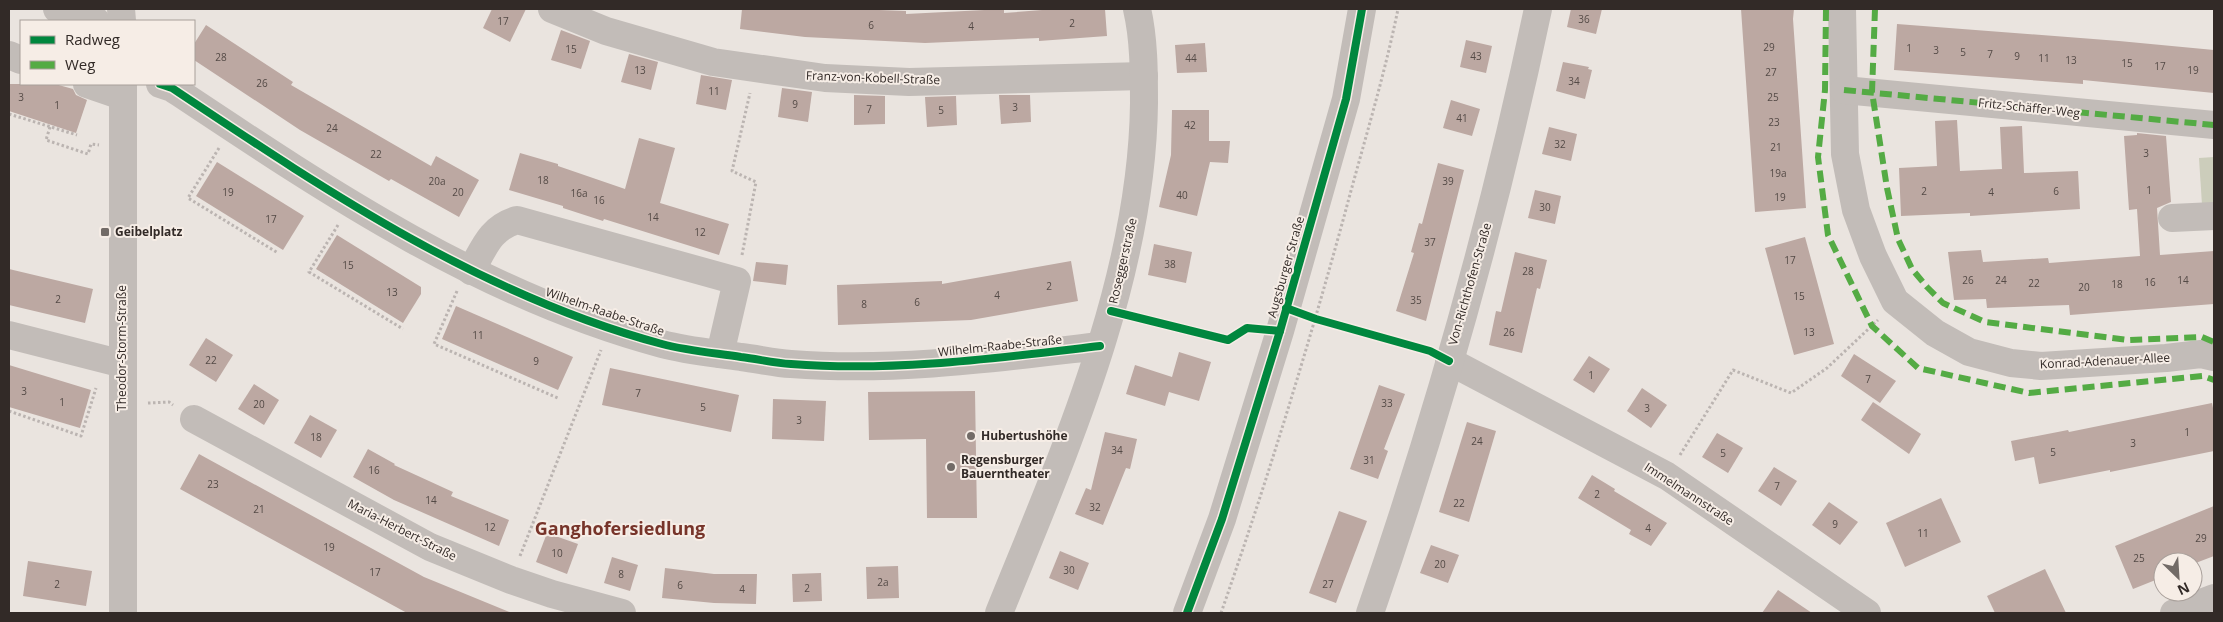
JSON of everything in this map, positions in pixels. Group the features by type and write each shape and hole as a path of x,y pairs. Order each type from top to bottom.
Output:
{"street":[{"path":"57,9 93,20"},
{"name":"Franz-von-Kobell-Straße","path":"552,9 606,31 713,62 825,78 909,82 1144,76"},
{"name":"Roseggerstraße","path":"999,613 1066,445 1111,311 1137,196 1144,140 1144,76 1137,9"},
{"name":"Augsburger Straße","path":"1187,613 1222,519 1280,331 1346,99 1362,9"},
{"name":"Von-Richthofen-Straße","path":"1370,613 1407,508 1449,361 1518,105 1538,9"},
{"name":"Konrad-Adenauer-Allee","path":"1842,9 1845,154 1856,210 1873,256 1896,301 1936,333 1969,352 2011,363 2040,366 2201,354 2214,356"},
{"path":"93,85 122,90"},
{"name":"Wilhelm-Raabe-Straße","path":"163,85 172,88 351,204 468,270 542,304 609,328 664,344 789,364 907,366 1100,346"},
{"name":"Theodor-Storm-Straße","path":"122,90 122,148 113,362 122,406 123,613"},
{"name":"Fritz-Schäffer-Weg","path":"1844,90 2214,125"},
{"path":"2172,218 2214,216"},
{"path":"468,270 494,231 504,224 517,220 737,281 720,354"},
{"path":"9,334 113,362"},
{"name":"Immelmannstraße","path":"1449,361 1667,476 1867,613"},
{"name":"Maria-Herbert-Straße","path":"194,419 430,547 511,580 552,594 622,613"},
{"path":"2174,613 2214,598"}],"path":[{"path":"1221,613 1283,430 1316,319 1386,68 1398,9"},
{"path":"737,281 756,182 732,171 756,68"},
{"path":"9,114 77,135"},
{"path":"50,127 46,140 88,154 91,144 122,148"},
{"path":"231,128 188,198 278,253"},
{"path":"351,204 309,272 403,329"},
{"path":"468,270 434,344 558,398"},
{"path":"1667,476 1733,370 1791,393 1827,368 1896,301"},
{"path":"511,580 609,328"},
{"path":"9,411 81,436 113,362"},
{"path":"122,406 168,402 194,419"}],"green space":[{"path":"2214,157 2214,204 2202,205 2199,158"}],"building":[{"path":"492,9 526,9 510,42 483,28"},
{"path":"742,9 853,9 906,11 906,14 1004,9 1004,13 1055,9 1105,9 1107,36 1039,41 1039,38 925,43 805,37 740,29"},
{"path":"1571,9 1602,9 1596,34 1567,27"},
{"path":"1741,9 1794,9 1793,19 1806,208 1755,212"},
{"path":"1897,24 2214,50 2214,93 2083,80 2083,84 1894,70"},
{"path":"206,25 293,82 291,85 431,166 436,156 479,180 459,217 391,179 389,181 300,130 195,61 195,42"},
{"path":"561,30 590,41 581,69 551,60"},
{"path":"1466,40 1492,46 1486,73 1460,67"},
{"path":"1205,43 1207,72 1177,73 1175,45"},
{"path":"629,54 658,62 651,90 621,82"},
{"path":"1563,62 1589,67 1588,69 1592,70 1585,99 1556,91"},
{"path":"701,75 732,80 726,110 696,104"},
{"path":"9,84 59,85 73,89 76,95 87,100 76,133 9,111"},
{"path":"782,88 812,92 808,122 778,117"},
{"path":"854,95 885,96 885,124 854,125"},
{"path":"999,95 1030,95 1031,122 1001,124"},
{"path":"956,96 957,125 927,127 925,97"},
{"path":"1451,100 1480,109 1472,136 1443,128"},
{"path":"1172,110 1209,110 1209,141 1230,141 1228,163 1210,162 1197,216 1159,207 1171,155"},
{"path":"1957,120 1960,171 2002,169 2000,127 2022,126 2024,173 2078,171 2080,209 1970,216 1970,213 1901,216 1899,168 1937,166 1935,121"},
{"path":"1549,127 1577,134 1571,161 1542,154"},
{"path":"2137,133 2166,136 2171,202 2157,208 2160,255 2214,251 2214,304 2070,315 2069,305 1987,308 1986,299 1954,300 1948,252 1981,250 1983,262 2048,258 2049,263 2140,256 2137,209 2129,210 2124,136 2137,135"},
{"path":"639,138 675,148 660,203 729,224 719,255 604,219 603,221 563,208 563,206 509,190 520,153 558,164 558,166 625,189"},
{"path":"217,162 304,216 283,250 196,196"},
{"path":"1438,163 1464,170 1426,321 1396,311 1414,253 1411,252 1419,223 1422,224"},
{"path":"1535,190 1561,196 1555,224 1528,218"},
{"path":"337,235 421,287 421,294 403,323 316,269"},
{"path":"1805,237 1834,344 1794,355 1765,248"},
{"path":"1154,244 1192,252 1186,283 1148,275"},
{"path":"1515,252 1547,260 1540,289 1537,288 1522,353 1489,345 1496,311 1501,312"},
{"path":"1071,261 1078,301 971,320 838,325 837,285 942,281 942,284"},
{"path":"756,262 788,265 786,285 753,281"},
{"path":"9,269 93,289 85,323 9,305"},
{"path":"456,306 573,357 558,390 442,339"},
{"path":"206,338 233,355 216,382 189,365"},
{"path":"1179,352 1211,362 1199,401 1169,392 1165,406 1126,394 1135,365 1172,377"},
{"path":"1854,354 1896,381 1880,403 1841,376"},
{"path":"1589,356 1610,369 1594,393 1573,380"},
{"path":"9,365 91,390 80,428 9,407"},
{"path":"610,368 739,395 731,432 602,405"},
{"path":"254,384 279,400 264,425 238,409"},
{"path":"1379,385 1405,394 1384,449 1388,451 1378,479 1350,469"},
{"path":"1642,388 1667,405 1651,428 1627,411"},
{"path":"975,391 977,518 927,518 926,439 869,440 868,392"},
{"path":"773,399 826,401 824,441 772,439"},
{"path":"1873,402 1921,434 1909,454 1861,420"},
{"path":"2212,403 2214,413 2214,451 2039,484 2034,457 2015,461 2011,441 2068,430 2069,432"},
{"path":"310,415 337,430 321,458 294,443"},
{"path":"1467,422 1496,431 1469,522 1439,512"},
{"path":"1105,432 1137,439 1130,469 1126,468 1103,525 1075,514 1086,488 1091,490"},
{"path":"1717,433 1743,448 1728,473 1702,457"},
{"path":"368,449 394,465 453,492 451,496 509,520 499,546 394,500 353,477"},
{"path":"199,454 424,577 512,613 407,613 180,489"},
{"path":"1774,467 1797,481 1781,506 1758,491"},
{"path":"1592,475 1615,489 1614,491 1667,523 1651,546 1629,534 1631,530 1578,498"},
{"path":"1941,498 1961,542 1905,567 1886,523"},
{"path":"1829,502 1858,522 1840,545 1812,525"},
{"path":"2214,506 2214,556 2203,560 2203,552 2153,552 2153,581 2133,589 2115,546"},
{"path":"1339,511 1367,521 1336,603 1309,593"},
{"path":"547,533 578,544 567,574 536,562"},
{"path":"1431,545 1459,555 1448,583 1420,573"},
{"path":"1060,551 1089,563 1078,590 1049,578"},
{"path":"612,557 638,565 630,591 604,583"},
{"path":"28,561 92,571 86,606 23,596"},
{"path":"898,566 899,598 867,599 866,567"},
{"path":"665,568 714,574 757,574 756,604 714,603 662,598"},
{"path":"2045,569 2066,613 1995,613 1987,596"},
{"path":"821,573 822,601 793,602 792,574"},
{"path":"1778,590 1812,613 1762,613"}],"marked path":[{"path":"1826,9 1825,90 1818,157 1828,235 1872,326 1918,368 2029,393 2203,376 2214,380"},
{"path":"1875,9 1872,92 1887,188 1898,239 1912,269 1943,303 1985,322 2128,340 2202,337 2214,342"},
{"path":"1844,90 2214,125"}],"cycle path":[{"path":"1187,613 1222,519 1280,331 1346,99 1362,9"},
{"path":"163,85 172,88 347,201 468,269 531,298 596,323 662,344 785,363 830,366 907,365 1100,346"},
{"path":"1286,308 1316,319 1430,351 1449,361"},
{"path":"1111,311 1228,340 1247,328 1280,331"}],"place":[{"name":"Geibelplatz","path":"105,232"},
{"name":"Hubertushöhe","path":"971,436"},
{"name":"Regensburger Bauerntheater","path":"951,467"}],"district":[{"name":"Ganghofersiedlung","path":"620,529"}]}
